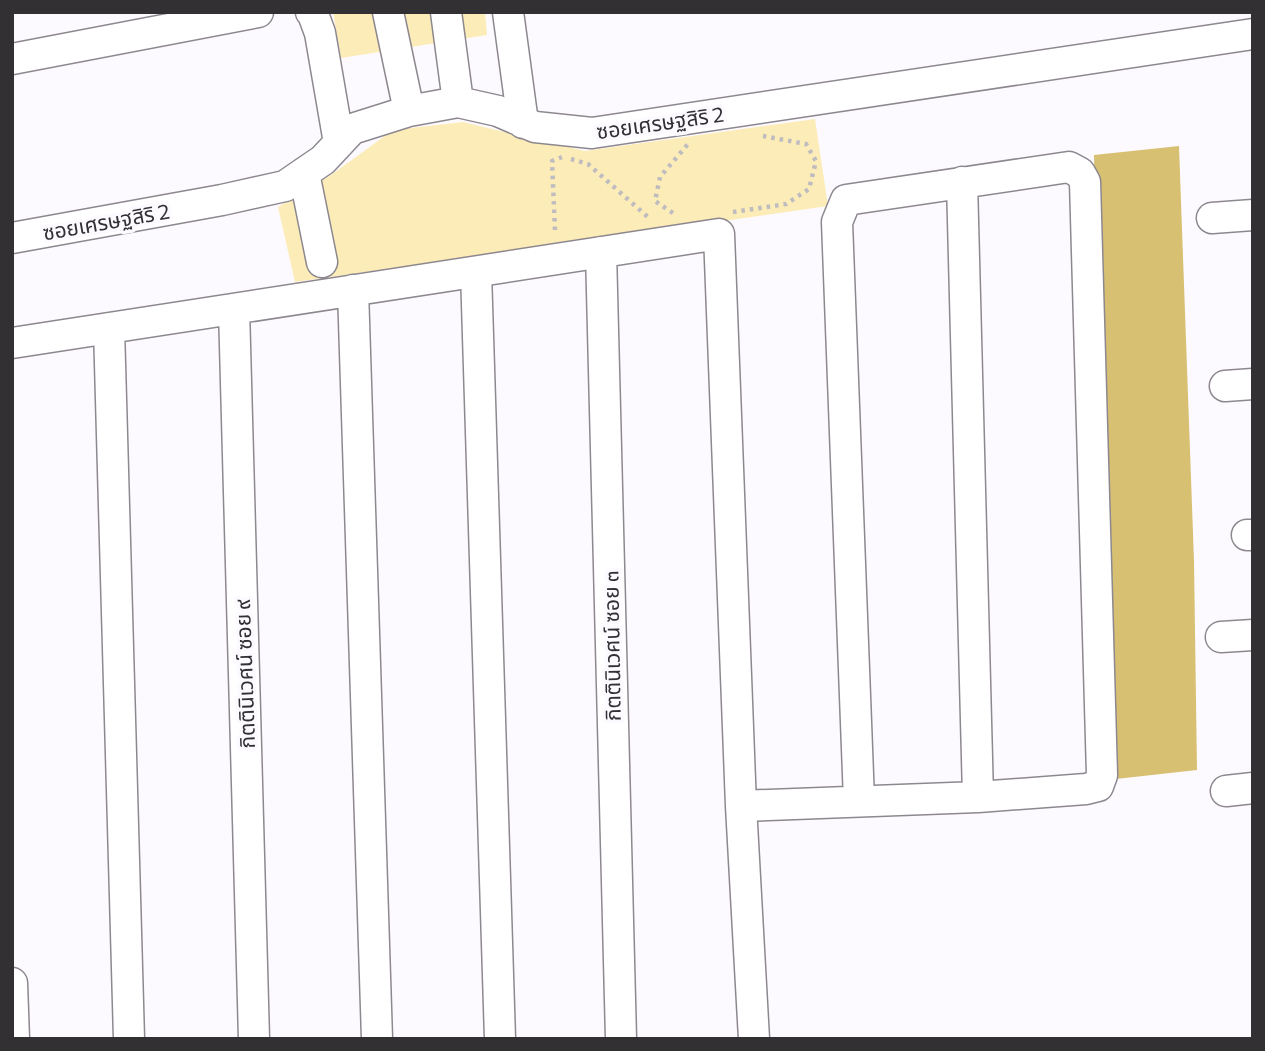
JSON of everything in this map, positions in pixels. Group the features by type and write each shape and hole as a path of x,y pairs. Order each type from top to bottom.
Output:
{"street":[{"path":"12,59 258,12"},
{"path":"311,12 320,33 339,143"},
{"path":"388,12 408,111"},
{"path":"446,12 458,102"},
{"path":"508,12 523,123"},
{"name":"ซอยเศรษฐสิริ 2","path":"12,238 285,186 323,160 352,130 408,111 458,102 498,111 535,128 592,133 1253,34"},
{"path":"741,806 978,797 1098,786 1101,775 1100,720 1085,182 1080,173 1069,167 846,200 838,222 859,800"},
{"path":"304,173 322,262"},
{"path":"962,182 978,797"},
{"path":"1212,218 1253,215"},
{"path":"12,343 719,234 741,806 754,1039"},
{"name":"กิตตินิเวศน์ ซอย ๓","path":"601,252 621,1039"},
{"path":"475,272 500,1039"},
{"path":"353,290 377,1039"},
{"name":"กิตตินิเวศน์ ซอย ๙","path":"234,309 254,1039"},
{"path":"108,328 129,1039"},
{"path":"1221,637 1253,635"},
{"path":"12,983 14,1039"}],"path":[{"path":"681,214 671,212 655,201 660,177 727,113 755,135 806,144 816,161 809,188 786,204 726,213"},
{"path":"555,230 552,162 562,157 588,164 649,218 671,212"}],"shaded area":[{"path":"333,12 485,12 487,35 341,58"},
{"path":"815,119 828,206 295,282 278,207 331,175 393,130 463,122 585,151"},
{"path":"1179,146 1194,561 1197,770 1107,780 1094,155"}]}
